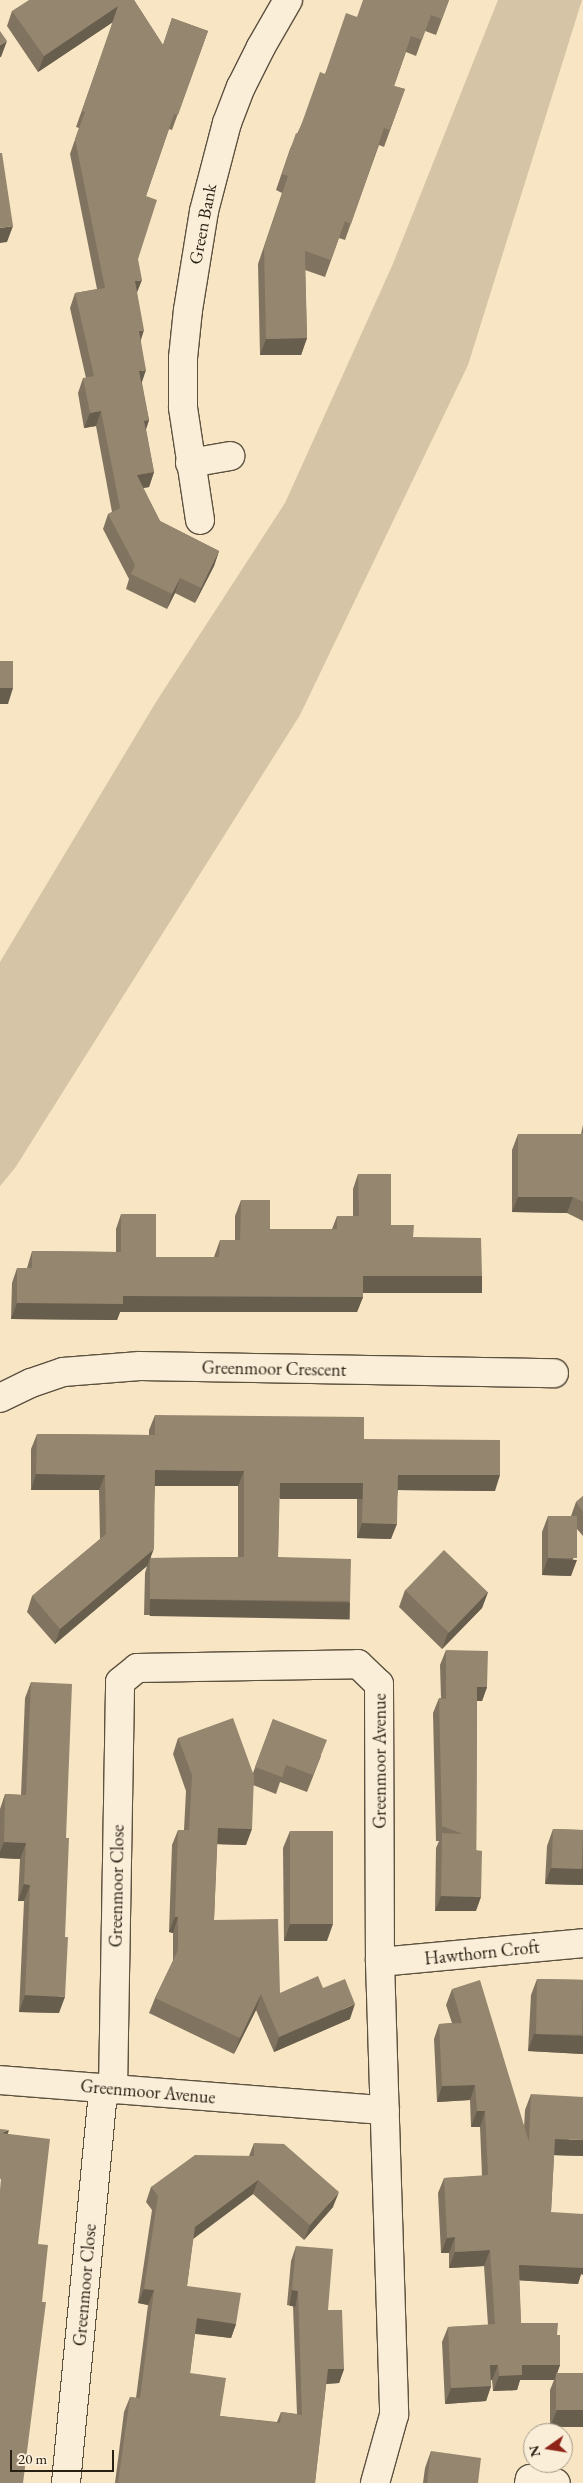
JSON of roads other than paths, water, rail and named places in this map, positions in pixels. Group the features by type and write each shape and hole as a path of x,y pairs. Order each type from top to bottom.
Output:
{"street":[{"name":"Green Bank","path":"200,520 183,407 183,358 188,310 204,211 227,123 241,87 288,0"},
{"path":"190,463 230,456"},
{"name":"Greenmoor Crescent","path":"0,1398 63,1372 140,1366 554,1373"},
{"name":"Greenmoor Avenue","path":"120,1682 137,1668 358,1664 380,1684 380,1962 394,2416 375,2483"},
{"name":"Greenmoor Close","path":"66,2483 108,2089 120,1682"},
{"name":"Hawthorn Croft","path":"380,1962 583,1943"},
{"name":"Greenmoor Avenue","path":"0,2080 385,2110"},
{"path":"529,2483 530,2479 556,2483"}]}
